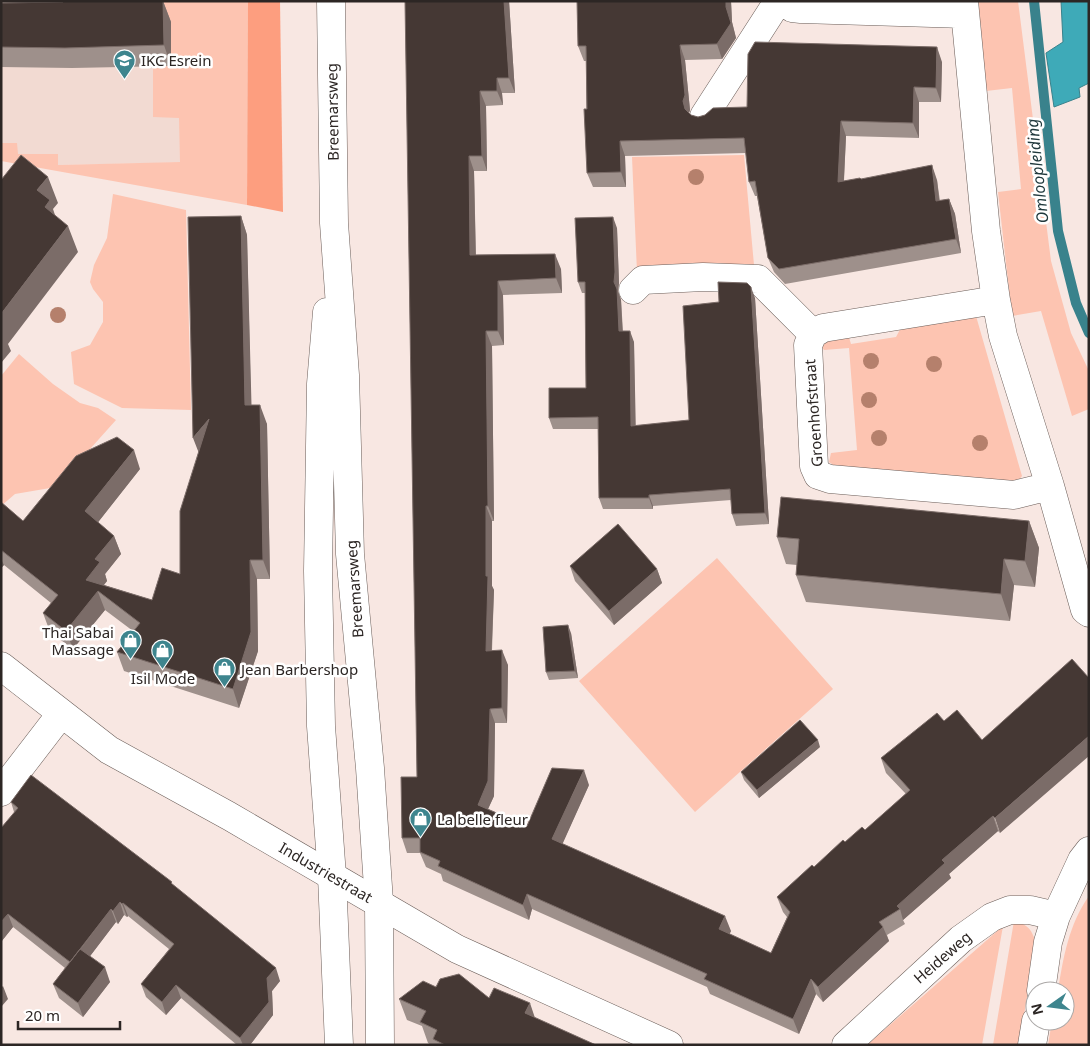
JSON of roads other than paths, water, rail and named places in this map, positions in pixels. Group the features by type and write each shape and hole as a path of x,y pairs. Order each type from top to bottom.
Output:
{"street":[{"name":"Breemarsweg","path":"331,1 334,224 346,375 350,554 370,768 379,902 380,1045"},
{"path":"704,116 774,6 783,1 792,8 801,9 965,8 986,231 1003,336 1050,486 1085,610 1089,613"},
{"name":"Breemarsweg","path":"334,224 321,384 318,571 321,726 332,876 339,1045"},
{"path":"633,290 643,280 703,277 758,279 813,334 824,328 996,300"},
{"name":"Groenhofstraat","path":"813,334 808,345 814,466 818,475 830,479 1014,495 1050,486"},
{"name":"Industriestraat","path":"1,666 109,750 229,816 457,949 669,1045"},
{"path":"1,792 62,714"},
{"path":"1042,981 1048,942 1056,916 1082,860 1089,851"},
{"name":"Heideweg","path":"846,1045 961,939 992,917 1010,910 1030,910 1056,916"},
{"path":"1032,1045 1034,1031"}],"water":[{"path":"1061,1 1089,1 1089,83 1079,88 1080,97 1054,107 1046,53 1063,42"}],"waterway":[{"name":"Omloopleiding","path":"1034,1 1058,231 1076,303 1089,333"}],"place":[{"name":"IKC Esrein","path":"125,79"},
{"name":"Thai Sabai Massage","path":"130,660"},
{"name":"Isil Mode","path":"163,669"},
{"name":"Jean Barbershop","path":"225,688"},
{"name":"La belle fleur","path":"421,838"}]}
